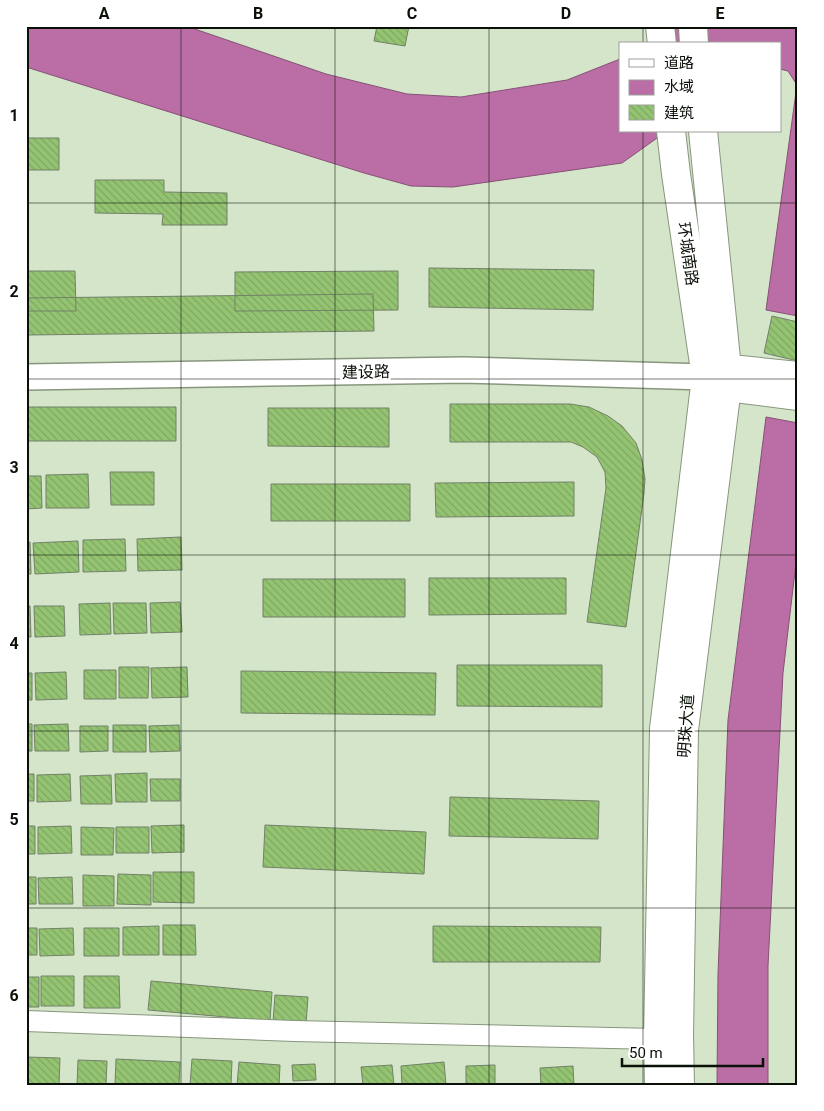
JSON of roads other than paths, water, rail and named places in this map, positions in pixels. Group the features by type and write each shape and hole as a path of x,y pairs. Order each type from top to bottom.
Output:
{"main road":[{"path":"660,26 662,42"},
{"path":"693,26 694,42"},
{"name":"环城南路","path":"671,132 676,174 720,378"},
{"name":"环城南路","path":"703,132 720,378"},
{"name":"建设路","path":"720,378 798,376"},
{"name":"建设路","path":"720,378 798,396"},
{"name":"明珠大道","path":"659,1085 658,1039 664,729 720,378"},
{"name":"明珠大道","path":"680,1085 679,1035 684,730 720,378"}],"street":[{"name":"建设路","path":"26,377 463,370 720,378"},
{"path":"26,1021 294,1031 658,1039"}],"water":[{"path":"26,26 186,26 326,74 407,94 461,97 567,80 619,59 619,132 666,132 622,163 453,187 411,186 26,67"},
{"path":"674,26 798,26 798,316 766,310 797,85 788,71 782,70 782,42 661,42"},
{"path":"766,417 798,423 798,546 783,673 768,966 768,1085 717,1085 718,974 728,720"}]}
